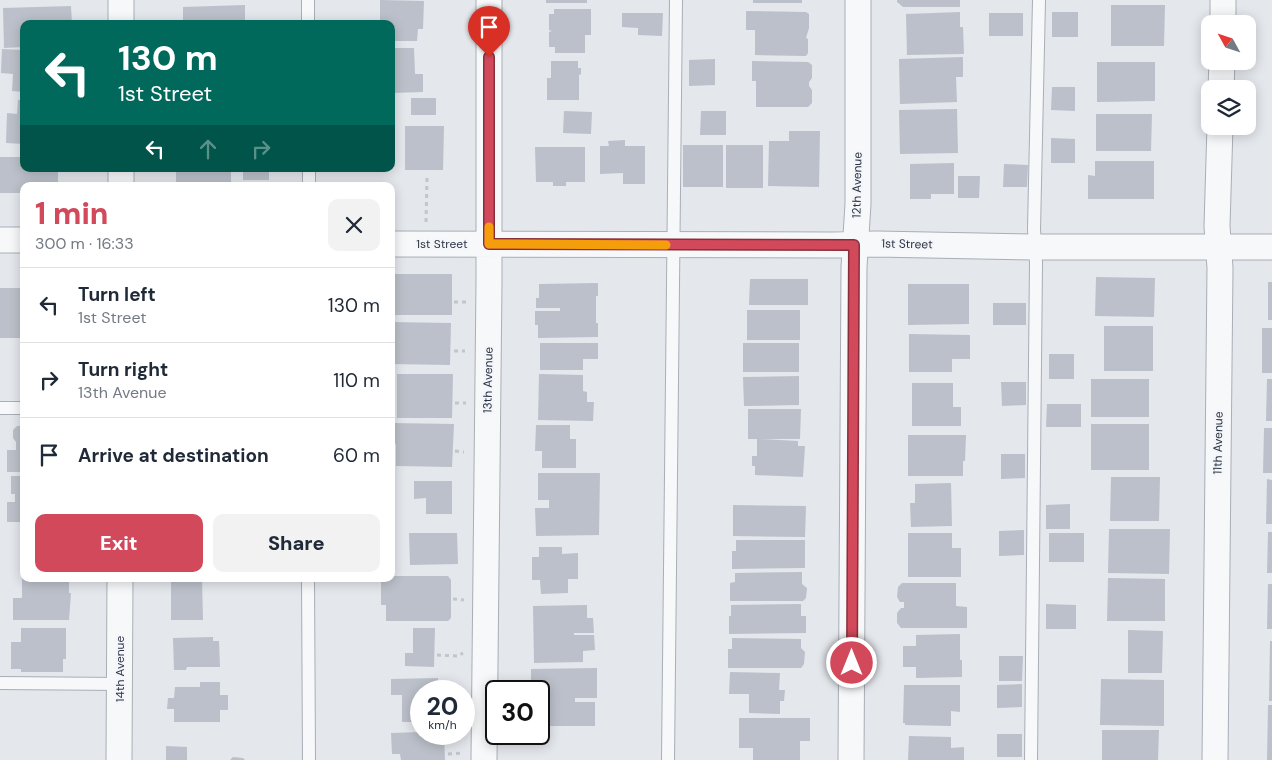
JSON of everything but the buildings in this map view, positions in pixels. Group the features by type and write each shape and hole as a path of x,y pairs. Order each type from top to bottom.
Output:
{"street":[{"path":"121,0 121,20"},
{"name":"13th Avenue","path":"484,760 489,244 489,0"},
{"name":"12th Avenue","path":"851,760 854,245 858,204 858,0"},
{"path":"1223,0 1223,15"},
{"name":"11th Avenue","path":"1214,760 1220,278 1217,226 1220,135"},
{"path":"0,240 20,240"},
{"name":"1st Street","path":"395,244 877,244 1272,248"},
{"name":"14th Avenue","path":"119,760 121,684 120,582"}],"lane":[{"path":"308,0 308,20"},
{"path":"668,760 676,0"},
{"path":"1031,760 1036,273 1034,247 1039,0"},
{"path":"0,408 20,408"},
{"path":"308,582 309,760"},
{"path":"0,683 121,684"}],"path":[{"path":"426,225 427,178"},
{"path":"454,351 471,350"},
{"path":"437,655 458,656 466,652"}],"slow traffic":[{"path":"489,227 489,244 666,245"}],"route":[{"path":"489,57 489,244 854,245 852,663"}]}
